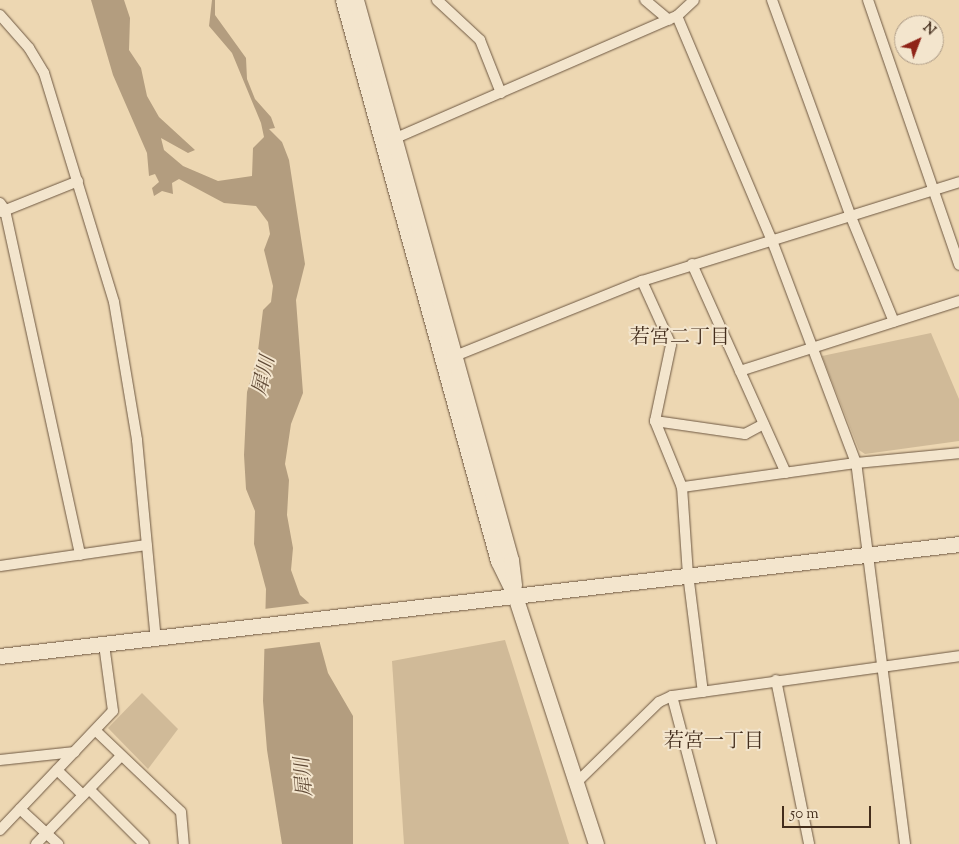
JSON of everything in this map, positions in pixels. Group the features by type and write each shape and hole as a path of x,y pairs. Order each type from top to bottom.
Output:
{"street":[{"path":"343,0 389,141 450,358 511,560 515,596 596,844"},
{"path":"356,0 389,141"},
{"path":"437,0 480,40 501,93"},
{"path":"645,0 673,18 771,238 812,346 821,376 856,463 905,844"},
{"path":"389,141 673,18 694,0"},
{"path":"772,0 851,217 894,322"},
{"path":"868,0 959,266"},
{"path":"0,15 30,48 44,73 114,302 136,440 156,640"},
{"path":"78,180 2,208 80,555"},
{"path":"450,358 642,281 771,238 851,217 959,182"},
{"path":"692,264 786,473"},
{"path":"642,281 671,345 655,421 682,487 688,574 703,692"},
{"path":"740,371 812,346 959,301"},
{"path":"655,421 745,434 764,424"},
{"path":"682,487 856,463 959,453"},
{"path":"0,656 156,640 688,574 868,556 959,544"},
{"path":"1,562 80,555 146,546"},
{"path":"0,830 114,711 104,644"},
{"path":"577,782 659,702 672,696 883,665 959,656"},
{"path":"776,680 809,844"},
{"path":"672,696 711,844"},
{"path":"96,731 120,756 181,812 184,844"},
{"path":"0,760 75,752"},
{"path":"36,844 120,756"},
{"path":"57,770 86,792 144,844"},
{"path":"20,809 58,844"}],"shaded area":[{"path":"931,333 959,399 959,441 865,454 859,450 822,356"},
{"path":"505,640 569,844 404,844 392,661"},
{"path":"142,693 178,729 148,769 108,728"}],"water":[{"name":"犀川","path":"91,0 124,0 130,18 129,50 141,68 147,96 159,117 195,150 188,153 161,138 164,150 183,166 218,181 252,176 253,148 264,137 261,123 232,53 209,26 212,0 215,0 215,15 246,58 247,79 255,99 271,117 275,128 269,129 282,142 289,160 305,264 296,300 303,393 291,424 285,464 289,480 287,515 293,548 291,570 300,595 309,603 328,673 353,716 353,844 282,844 267,750 263,701 266,589 254,544 255,511 246,489 244,455 247,392 257,359 263,310 271,302 273,286 264,250 270,234 268,222 256,206 224,203 179,179 172,183 173,194 162,191 154,196 152,188 159,182 155,174 149,176 147,153 113,75"}],"pier":[{"path":"312,603 320,642 264,649 264,609"}],"district":[{"name":"若宮二丁目","path":"680,338"},
{"name":"若宮一丁目","path":"714,742"}]}
